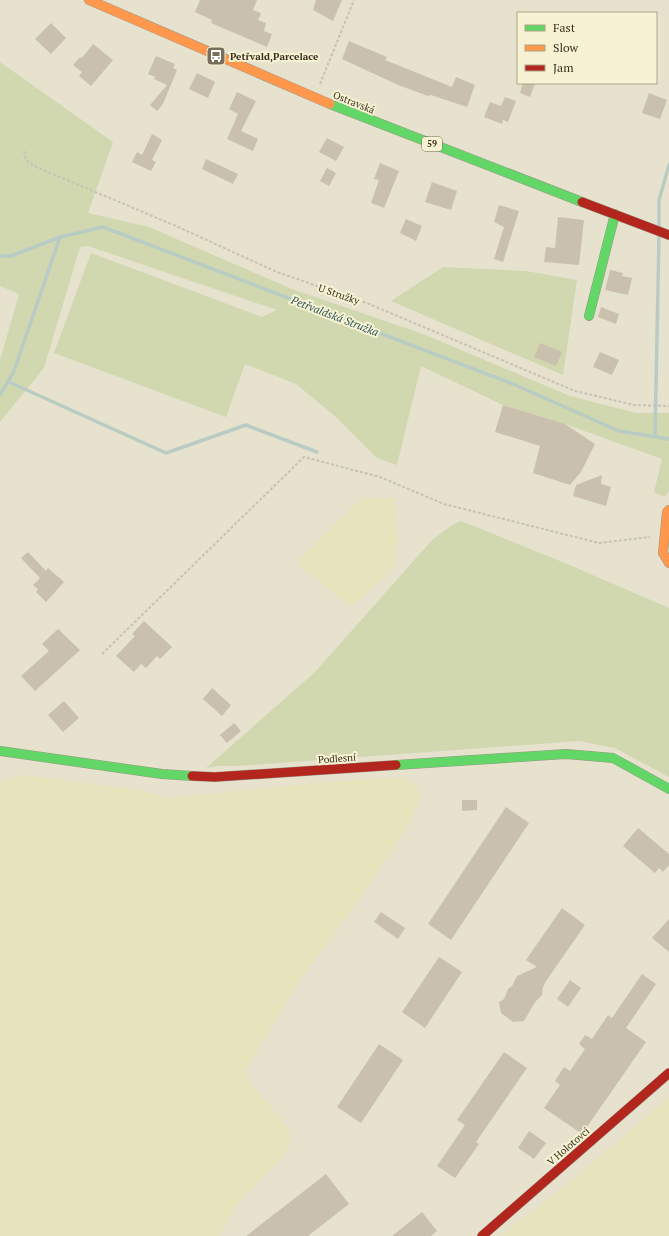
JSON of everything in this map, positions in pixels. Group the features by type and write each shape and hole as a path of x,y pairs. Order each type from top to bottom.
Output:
{"street":[{"name":"Ostravská","path":"89,0 216,56 354,114 669,235"},
{"path":"589,316 615,214"},
{"path":"669,510 663,553 669,562"},
{"name":"Podlesní","path":"0,751 162,774 215,777 566,754 613,758 669,789"},
{"name":"V Holotovci","path":"482,1236 669,1073"}],"path":[{"path":"320,84 354,0"},
{"name":"U Stružky","path":"24,150 26,160 34,166 176,226 277,272 369,304 575,391 634,405 669,406"},
{"path":"102,654 304,457 380,477 444,504 599,543 666,535"}],"shaded area":[{"path":"362,498 395,498 398,542 393,569 351,607 296,563"},
{"path":"26,775 145,791 169,798 324,782 404,777 418,789 421,799 406,829 359,900 300,980 245,1072 250,1083 279,1116 289,1131 291,1143 282,1158 269,1170 234,1209 220,1236 0,1236 0,781"},
{"path":"669,1097 669,1236 501,1236 581,1173"}],"green space":[{"path":"0,62 113,142 88,213 149,227 292,289 423,334 570,396 636,413 669,413 669,491 664,497 654,492 662,459 565,424 503,405 421,366 397,465 377,458 337,418 296,384 245,364 226,417 54,353 91,253 262,317 277,310 88,246 80,247 44,368 0,422 0,360 19,294 0,286"},
{"path":"443,267 526,271 577,280 563,375 391,301"},
{"path":"461,521 565,563 669,608 669,777 615,748 579,741 238,766 217,766 206,768 315,672 433,539 454,524"}],"building":[{"path":"200,0 257,0 253,10 261,13 258,20 266,23 264,31 272,34 267,47 211,23 212,20 195,12"},
{"path":"316,0 342,0 333,21 313,10"},
{"path":"51,23 66,38 51,54 35,39"},
{"path":"349,41 387,57 385,60 452,87 456,77 475,85 467,107 431,95 428,96 398,85 342,59"},
{"path":"93,44 113,60 91,86 79,76 82,72 73,65 80,57 82,58"},
{"path":"156,56 175,64 173,68 177,70 163,104 157,111 150,105 167,85 154,79 155,77 148,74"},
{"path":"197,73 215,82 208,98 189,89"},
{"path":"523,84 535,84 530,97 520,93"},
{"path":"237,92 256,101 241,131 258,139 253,151 227,139 238,114 229,109"},
{"path":"649,93 667,100 660,119 642,113"},
{"path":"505,97 516,101 508,122 503,120 502,124 484,117 490,102 501,106"},
{"path":"152,134 162,140 152,160 156,162 151,171 132,162 137,152 142,155"},
{"path":"327,138 344,147 336,161 319,152"},
{"path":"206,159 238,174 233,184 202,169"},
{"path":"380,163 399,171 384,208 371,203 379,180 374,179"},
{"path":"327,168 336,173 329,186 320,181"},
{"path":"432,182 457,191 451,210 425,202"},
{"path":"499,205 519,211 503,262 494,259 504,227 494,222"},
{"path":"558,217 584,220 579,265 544,262 546,247 555,248"},
{"path":"406,219 422,226 416,241 400,233"},
{"path":"610,270 623,273 622,276 632,278 628,295 605,290"},
{"path":"601,307 619,314 616,324 598,317"},
{"path":"540,343 562,352 556,366 534,357"},
{"path":"600,352 619,360 612,375 593,367"},
{"path":"503,405 565,424 595,444 581,472 570,485 533,473 540,446 495,432"},
{"path":"602,475 601,484 611,487 606,506 573,496 576,485"},
{"path":"28,552 46,571 48,568 64,582 46,602 36,592 38,589 33,585 40,578 21,558"},
{"path":"144,621 172,647 160,659 157,656 146,668 141,664 134,672 116,656 135,636 132,634"},
{"path":"58,629 80,650 35,691 21,676 49,651 42,644"},
{"path":"212,688 231,705 222,716 203,699"},
{"path":"64,701 79,718 63,732 48,715"},
{"path":"234,723 241,731 227,743 220,735"},
{"path":"462,800 477,800 477,810 462,811"},
{"path":"506,807 529,823 451,940 428,924"},
{"path":"638,828 669,854 669,865 663,872 659,868 655,873 623,846"},
{"path":"562,908 585,925 546,981 543,987 542,995 535,1002 524,1021 513,1022 501,1013 499,1002 504,999 508,989 512,986 517,976 537,967 526,960"},
{"path":"381,912 405,928 398,939 374,922"},
{"path":"669,919 669,952 652,938"},
{"path":"439,957 462,972 425,1028 402,1012"},
{"path":"642,974 656,984 626,1028 646,1042 582,1134 544,1108 560,1085 555,1081 564,1067 570,1071 585,1049 579,1044 585,1035 592,1039 608,1015 612,1018"},
{"path":"570,980 581,988 568,1007 557,999"},
{"path":"379,1044 403,1060 361,1123 337,1107"},
{"path":"504,1052 527,1068 476,1142 479,1144 455,1178 437,1166 465,1125 457,1120"},
{"path":"529,1131 546,1143 534,1159 518,1148"},
{"path":"326,1174 349,1204 308,1236 246,1236"},
{"path":"422,1212 437,1231 431,1236 392,1236"}],"waterway":[{"path":"659,227 659,200 669,165"},
{"name":"Petřvaldská Stružka","path":"0,256 11,256 60,237 103,227 513,384 619,431 669,439"},
{"path":"655,437 659,235"},
{"path":"0,395 14,371 60,237"},
{"path":"9,382 166,453 246,425 317,452"}],"traffic: fast":[{"path":"330,104 582,202"},
{"path":"589,316 615,214"},
{"path":"0,751 162,774 192,776"},
{"path":"396,765 566,754 613,758 669,789"}],"traffic: slow":[{"path":"89,0 330,104"},
{"path":"669,510 667,512 663,553 669,563"}],"traffic: jam":[{"path":"582,202 669,235"},
{"path":"192,776 215,777 396,765"},
{"path":"482,1236 669,1073"}],"place":[{"name":"Petřvald,Parcelace","path":"216,56"}]}
